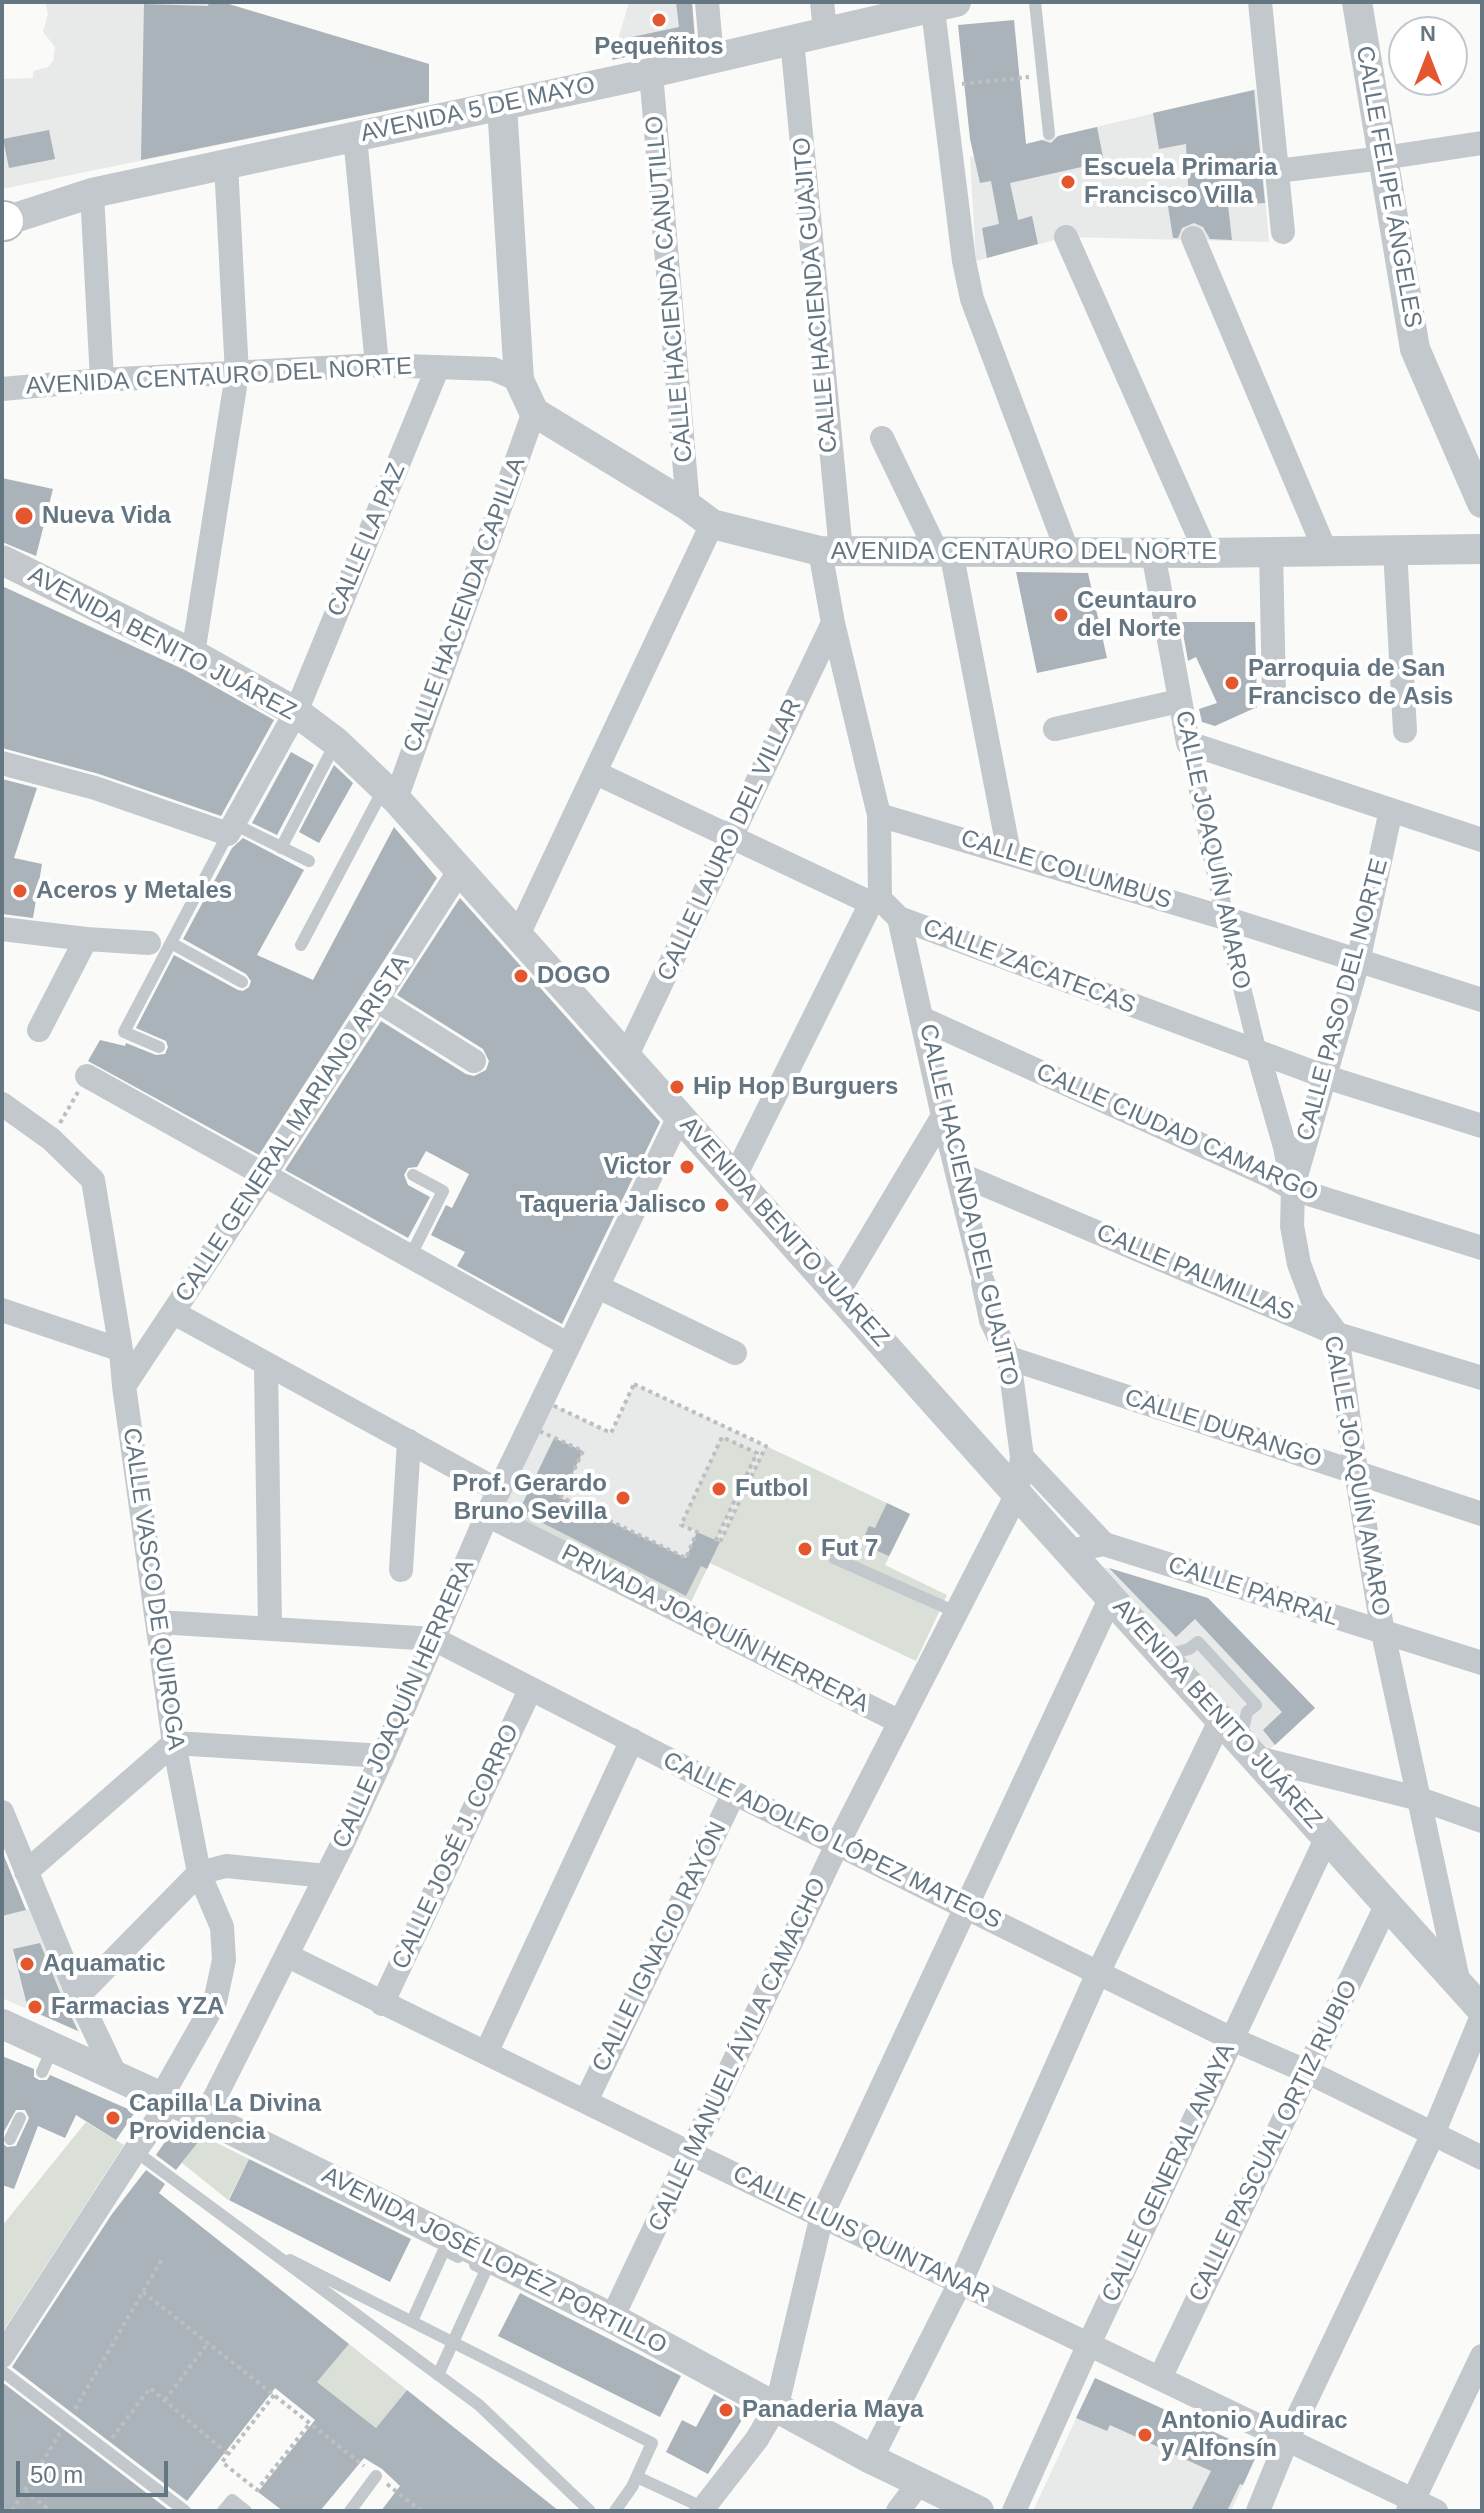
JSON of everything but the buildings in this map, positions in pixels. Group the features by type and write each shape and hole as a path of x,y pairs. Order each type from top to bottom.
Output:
{"street":[{"path":"707,2 712,59"},
{"path":"1260,2 1283,232"},
{"name":"CALLE FELIPE ÁNGELES","path":"1357,2 1415,349 1482,503"},
{"path":"940,4 944,86 964,261 972,299 1068,553"},
{"name":"AVENIDA 5 DE MAYO","path":"3,221 92,193 792,40 824,16 940,4"},
{"name":"CALLE HACIENDA GUAJITO","path":"792,40 830,551"},
{"name":"CALLE HACIENDA CANUTILLO","path":"651,73 688,506"},
{"path":"502,105 519,380 534,412"},
{"path":"355,137 377,365"},
{"path":"1277,171 1482,143"},
{"path":"193,654 237,374 226,164"},
{"path":"92,193 102,380"},
{"path":"1066,237 1206,553"},
{"path":"1193,238 1325,550"},
{"name":"AVENIDA CENTAURO DEL NORTE","path":"2,389 102,380 377,365 493,369 519,380"},
{"name":"CALLE LA PAZ","path":"231,829 296,712 438,367"},
{"name":"AVENIDA CENTAURO DEL NORTE","path":"534,412 688,506 712,524 830,551 1206,553 1482,549"},
{"name":"CALLE HACIENDA CAPILLA","path":"390,793 534,412"},
{"path":"882,438 943,551 1009,853"},
{"path":"519,933 712,524"},
{"path":"1395,549 1405,731"},
{"path":"735,1176 875,901 879,815 833,623 830,551"},
{"path":"1271,551 1274,694"},
{"name":"CALLE JOAQUÍN AMARO","path":"1153,553 1179,701 1225,918 1285,1147 1293,1189 1292,1226 1299,1264 1313,1301 1337,1334 1383,1633 1459,1984"},
{"name":"AVENIDA BENITO JUÁREZ","path":"2,560 193,654 296,712 336,742 390,793 519,933 626,1057 1240,1739 1482,2013"},
{"name":"CALLE LAURO DEL VILLAR","path":"626,1057 833,623"},
{"path":"1055,729 1179,701"},
{"path":"1188,743 1482,840"},
{"path":"2,763 231,829"},
{"name":"CALLE ZACATECAS","path":"596,773 875,901 899,918 1258,1053 1482,1126"},
{"name":"CALLE PASO DEL NORTE","path":"1293,1189 1358,962 1391,810"},
{"name":"CALLE COLUMBUS","path":"879,815 1225,918 1482,1000"},
{"name":"CALLE GENERAL MARIANO ARISTA","path":"124,1386 460,870"},
{"name":"CALLE HACIENDA DEL GUAJITO","path":"899,918 991,1320 1009,1358 1022,1457 1017,1494"},
{"path":"2,929 86,939 160,943"},
{"path":"39,1030 86,939"},
{"path":"375,999 474,1061"},
{"name":"CALLE CIUDAD CAMARGO","path":"923,1019 1293,1189 1482,1248"},
{"path":"87,1076 569,1345"},
{"name":"CALLE VASCO DE QUIROGA","path":"2,1104 51,1139 93,1180 121,1350 174,1743 199,1873 222,1927 224,1960 215,2002 166,2100"},
{"name":"CALLE JOAQUÍN HERRERA","path":"205,2117 288,1956 383,1756 487,1515 680,1115"},
{"path":"838,1292 943,1116"},
{"name":"CALLE PALMILLAS","path":"957,1173 1337,1334 1482,1378"},
{"path":"598,1287 735,1353"},
{"path":"2,1310 121,1350"},
{"path":"174,1313 499,1491"},
{"name":"CALLE DURANGO","path":"1009,1358 1482,1514"},
{"path":"266,1364 270,1628"},
{"path":"401,1570 409,1441"},
{"path":"1022,1457 1104,1544"},
{"name":"CALLE MANUEL ÁVILA CAMACHO","path":"612,2318 837,1845 1017,1494"},
{"name":"PRIVADA JOAQUÍN HERRERA","path":"487,1515 900,1722"},
{"name":"CALLE PARRAL","path":"1069,1551 1104,1544 1482,1663"},
{"path":"704,2510 757,2439 777,2405 822,2215 1111,1597"},
{"name":"CALLE ADOLFO LÓPEZ MATEOS","path":"158,1622 434,1639 837,1845 1482,2158"},
{"name":"CALLE JOSÉ J. CORRO","path":"382,2004 530,1690"},
{"path":"871,2459 961,2281 1098,1973 1240,1739 1482,1821"},
{"path":"486,2053 632,1740"},
{"path":"26,1872 174,1743 383,1756"},
{"name":"CALLE IGNACIO RAYÓN","path":"586,2101 734,1793"},
{"path":"2,1812 78,1996 116,2076"},
{"name":"CALLE GENERAL ANAYA","path":"1014,2511 1327,1837"},
{"path":"78,1996 199,1873 226,1866 326,1876"},
{"name":"CALLE PASCUAL ORTIZ RUBIO","path":"1160,2378 1387,1904"},
{"name":"CALLE LUIS QUINTANAR","path":"288,1956 1287,2440 1411,2506 1436,2511"},
{"path":"1258,2511 1287,2440 1433,2134 1482,2013"},
{"name":"AVENIDA JOSÉ LOPÉZ PORTILLO","path":"2,2024 48,2059 116,2076 205,2117 612,2318 777,2405 871,2459 979,2511"},
{"path":"2,2356 166,2100"},
{"path":"1411,2506 1482,2356"},
{"path":"898,2511 919,2483"}],"lane":[{"path":"1035,2 1049,134"},
{"path":"281,848 336,742"},
{"path":"301,945 390,793"},
{"path":"159,1047 124,1032 160,943 196,895 231,829 309,861"},
{"path":"160,943 242,982"},
{"path":"413,1175 443,1191 413,1251"},
{"path":"834,1558 958,1613"},
{"path":"10,2139 20,2118"},
{"path":"135,2151 479,2405 590,2511"},
{"path":"259,2244 652,2443 637,2477 615,2511"},
{"path":"412,2321 444,2250 486,2270 438,2375"},
{"path":"2,2371 185,2511"},
{"path":"350,2511 376,2476"},
{"path":"637,2477 704,2510"},
{"path":"223,2511 232,2500 246,2511"}],"path":[{"path":"944,86 1043,75"},
{"path":"51,1139 87,1076"},
{"path":"634,1384 766,1446 720,1542 716,1540 757,1453 722,1437 681,1525 697,1532 686,1558 561,1497 583,1451 537,1430 550,1404 611,1433 634,1384"},
{"path":"12,2511 162,2259"},
{"path":"143,2292 421,2511"},
{"path":"165,2400 208,2343"},
{"path":"104,2449 150,2388 228,2454"},
{"path":"274,2395 222,2462 257,2490 310,2423"},
{"path":"25,2491 51,2511"}],"shaded area":[{"path":"45,2 222,2 429,64 429,102 2,189 2,79 33,78 33,71 48,67 53,61 55,47 43,32 48,14"},
{"name":"Pequeñitos","path":"629,2 692,2 696,41 612,60"},
{"path":"1256,89 1269,242 1066,237 976,261 970,157"},
{"name":"Prof. Gerardo Bruno Sevilla","path":"634,1384 766,1446 687,1610 496,1515 550,1404 611,1433"},
{"name":"Futbol","path":"722,1437 757,1453 716,1540 681,1525"},
{"name":"Fut 7","path":"766,1446 910,1514 885,1565 947,1595 916,1661 710,1563"},
{"path":"519,1511 686,1596 701,1566 707,1569 687,1610 514,1523"},
{"path":"1093,1564 1208,1598 1315,1708 1266,1753"},
{"path":"29,1909 80,2032 2,1998 2,1916"},
{"path":"86,2122 124,2145 2,2333 2,2226"},
{"path":"203,2136 249,2159 228,2200 182,2163"},
{"path":"349,2344 407,2390 376,2428 317,2382"},
{"name":"Antonio Audirac y Alfonsín","path":"1095,2378 1258,2452 1231,2511 1033,2511"}],"place":[{"name":"Pequeñitos","path":"659,20"},
{"name":"Escuela Primaria Francisco Villa","path":"1068,182"},
{"name":"Nueva Vida","path":"24,516"},
{"name":"Ceuntauro del Norte","path":"1061,615"},
{"name":"Parroquia de San Francisco de Asis","path":"1232,683"},
{"name":"Aceros y Metales","path":"20,891"},
{"name":"DOGO","path":"521,976"},
{"name":"Hip Hop Burguers","path":"677,1087"},
{"name":"Victor","path":"687,1167"},
{"name":"Taqueria Jalisco","path":"722,1205"},
{"name":"Futbol","path":"719,1489"},
{"name":"Prof. Gerardo Bruno Sevilla","path":"623,1498"},
{"name":"Fut 7","path":"805,1549"},
{"name":"Aquamatic","path":"27,1964"},
{"name":"Farmacias YZA","path":"35,2007"},
{"name":"Capilla La Divina Providencia","path":"113,2118"},
{"name":"Panaderia Maya","path":"726,2410"},
{"name":"Antonio Audirac y Alfonsín","path":"1145,2435"}]}
